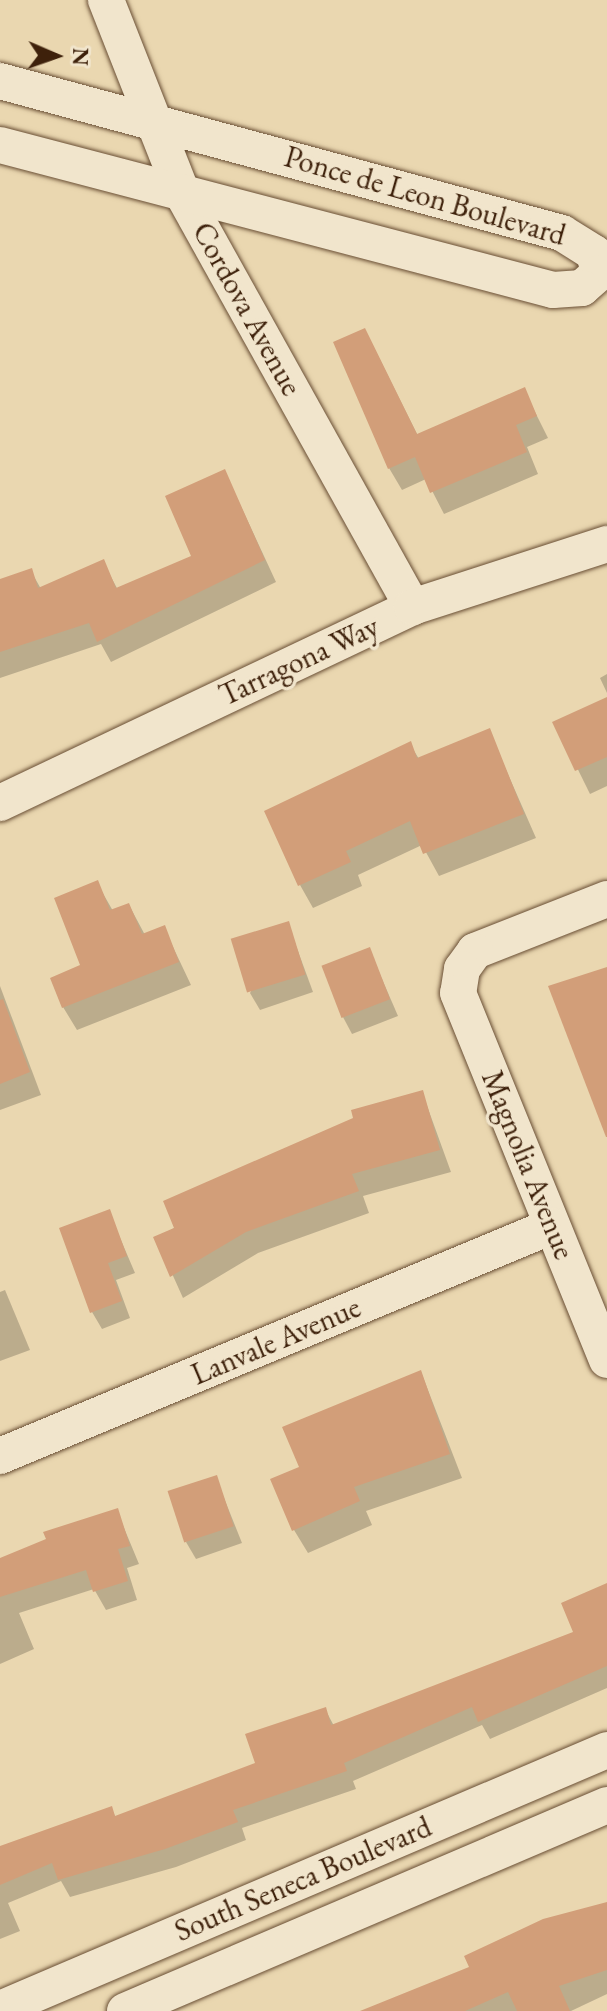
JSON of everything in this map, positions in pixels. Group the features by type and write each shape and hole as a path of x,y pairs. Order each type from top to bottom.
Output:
{"street":[{"name":"Cordova Avenue","path":"106,0 182,193 412,607"},
{"name":"Ponce de Leon Boulevard","path":"0,81 579,238 594,253 599,273 582,288 553,290 0,145"},
{"name":"Tarragona Way","path":"0,803 412,607 607,544"},
{"name":"Magnolia Avenue","path":"607,899 475,951 462,969 458,993 607,1360"},
{"name":"Lanvale Avenue","path":"0,1456 552,1226"},
{"name":"South Seneca Boulevard","path":"0,2009 607,1750"},
{"name":"South Seneca Boulevard","path":"125,2011 607,1805"},
{"path":"183,1931 207,1976"}],"building":[{"path":"365,328 417,434 525,387 537,416 516,425 527,452 430,493 415,457 388,469 333,342"},
{"path":"225,469 265,560 97,642 89,623 0,652 0,579 32,568 38,588 104,559 116,588 191,556 165,496"},
{"path":"607,697 607,757 575,771 552,722"},
{"path":"490,728 524,814 423,854 410,821 346,851 351,862 298,886 264,811 411,741 417,758"},
{"path":"98,880 110,910 129,903 142,934 165,925 179,962 62,1008 50,978 80,965 54,898"},
{"path":"289,921 305,975 247,992 231,939"},
{"path":"370,947 390,999 342,1018 321,966"},
{"path":"607,967 607,1137 606,1137 548,986"},
{"path":"3,999 30,1072 0,1084 0,1000"},
{"path":"423,1090 440,1150 352,1174 359,1191 246,1232 170,1277 153,1237 174,1228 163,1201 353,1118 351,1110"},
{"path":"110,1209 127,1256 108,1263 122,1301 90,1313 59,1228"},
{"path":"421,1370 450,1454 354,1487 360,1501 292,1531 270,1479 299,1467 282,1427"},
{"path":"217,1475 234,1526 184,1542 168,1491"},
{"path":"118,1508 130,1546 118,1549 128,1581 93,1592 86,1570 0,1597 0,1558 46,1539 43,1532"},
{"path":"607,1583 607,1666 478,1722 472,1707 344,1763 347,1771 233,1810 238,1822 165,1849 58,1880 52,1863 0,1885 0,1846 112,1806 115,1816 255,1763 245,1734 326,1707 331,1725 573,1632 561,1603"},
{"path":"607,1902 607,1970 559,1986 570,2011 517,2011 508,1992 465,2011 360,2011 469,1967 464,1956 543,1919"}]}
